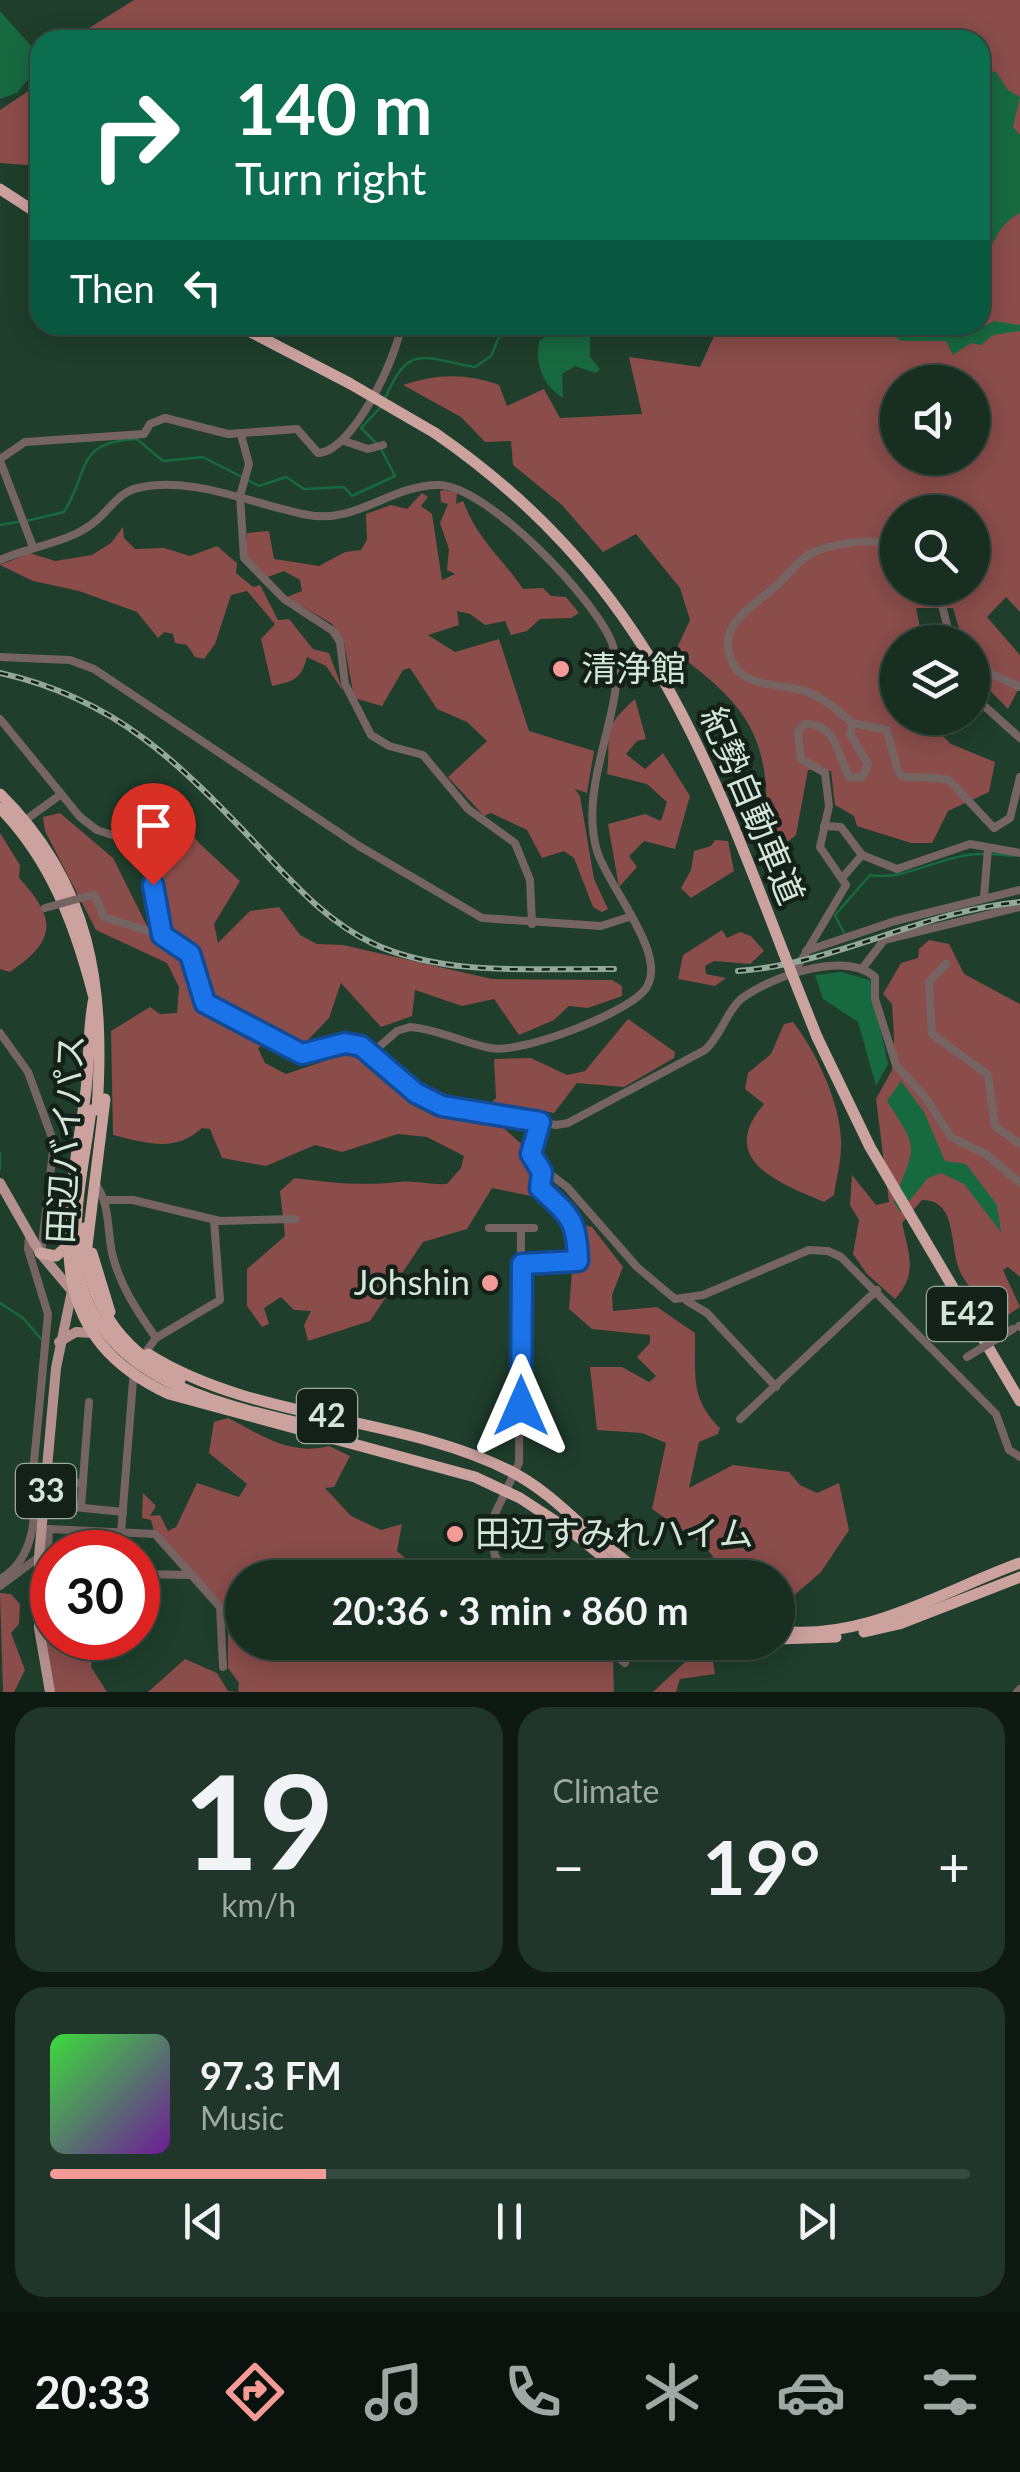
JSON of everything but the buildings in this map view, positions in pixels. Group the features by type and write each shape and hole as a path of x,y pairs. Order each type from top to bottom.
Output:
{"highway":[{"path":"0,189 30,208"},
{"name":"紀勢自動車道","path":"257,335 349,382 435,433 502,483 554,533 645,647 701,746 817,1037 890,1182 1020,1402"},
{"name":"田辺バイパス","path":"0,794 69,890 96,969 101,1044 77,1223 77,1261 85,1294 106,1332 137,1364 178,1387 354,1434 510,1482 607,1560"},
{"name":"田辺バイパス","path":"0,808 20,824 64,900 94,998 94,1110"},
{"name":"42","path":"72,1291 91,1239 97,1186 107,1046 96,969"},
{"name":"42","path":"94,998 70,1244 72,1291 92,1333 132,1374 169,1394 510,1482"},
{"name":"42","path":"91,1239 98,1280 120,1332"},
{"path":"40,1254 56,1256 70,1244"},
{"name":"42","path":"72,1291 145,1352 214,1386 456,1451 510,1482 553,1499 624,1560"},
{"path":"795,1631 816,1632 875,1622 1020,1562"},
{"path":"795,1639 818,1640 899,1624 1020,1577"}],"main road":[{"path":"0,1182 40,1254 72,1291"},
{"name":"33","path":"42,1530 60,1342 72,1291"},
{"path":"60,1342 76,1332 92,1333"},
{"name":"33","path":"45,1660 50,1692"}],"street":[{"path":"34,547 0,460 26,442 136,436 165,418 241,435 297,429 318,453 330,452 344,441 384,381 398,335"},
{"path":"241,435 249,464 241,492 244,558 284,599 333,631 340,642 345,684 371,735 389,746 423,755 468,809 515,844 530,880 532,924"},
{"path":"344,441 372,449 382,445"},
{"path":"0,560 78,533 132,489 149,486 241,492 310,516 340,517 436,485 460,488 502,518 552,565 599,621 617,662 592,788 592,817 605,874 654,964 650,982 641,994 622,1005 518,1050 491,1049 410,1026 371,1054"},
{"path":"880,543 866,542 806,556 744,608 733,626 729,654 738,670 764,684 810,693 852,722 887,730 892,762 900,776 909,781 949,780 994,828 1010,818 1020,777"},
{"path":"0,657 70,660 94,669 359,846 482,918 600,926 629,918"},
{"path":"990,673 1020,687"},
{"path":"990,712 1020,738"},
{"path":"0,719 88,824 134,842 147,855 162,935"},
{"path":"795,971 844,893 844,877 820,847 829,806 826,778 800,759 798,732 804,724 824,728 843,757 846,775 858,779 868,764 850,734 852,722"},
{"path":"20,824 60,794"},
{"path":"824,826 841,827 862,855 897,869 970,844 1020,853"},
{"path":"984,896 988,849"},
{"path":"844,877 862,855"},
{"path":"806,951 984,896 1020,890"},
{"path":"45,908 94,895 104,916 162,935 190,954 205,1003 302,1054 345,1043 371,1054 416,1093 442,1106 540,1122 568,1123 705,1050 718,1038 741,999 795,971 862,969 875,977 875,999 890,1050 906,1079 925,1097 951,1137 986,1154 1020,1183"},
{"path":"862,969 873,949 884,940 1020,907"},
{"path":"826,922 842,941"},
{"path":"946,964 929,982 932,1034 988,1076 995,1126 1020,1144"},
{"path":"0,1033 28,1072 54,1142 40,1254"},
{"path":"540,1122 531,1154 542,1172 578,1198 665,1294 687,1300 708,1314 776,1387"},
{"path":"522,1264 578,1261 578,1229 567,1212 540,1188 542,1172"},
{"path":"97,1186 108,1200 113,1256 121,1281 156,1338"},
{"path":"108,1200 133,1200 214,1220 295,1219"},
{"path":"120,1530 132,1374 156,1338 220,1300 214,1220"},
{"path":"489,1228 534,1228"},
{"path":"500,1560 492,1548 493,1518 510,1482 521,1395 521,1228"},
{"path":"0,1583 30,1544 36,1504 48,1314 40,1277 28,1249 29,1234"},
{"path":"687,1300 808,1250 828,1251 877,1290 954,1368 996,1414 1010,1450 1020,1457"},
{"path":"740,1419 877,1290"},
{"path":"954,1368 1018,1327"},
{"path":"81,1507 89,1402"},
{"path":"47,1481 83,1483"},
{"path":"54,1505 123,1512"},
{"path":"160,1540 220,1606 223,1668"},
{"path":"0,1583 30,1562"},
{"path":"160,1574 192,1575"}],"shaded area":[{"path":"134,0 1020,0 1020,612 1006,597 987,617 1020,655 1020,686 1008,709 990,690 990,625 958,625 953,608 916,608 920,625 880,625 880,735 942,735 951,744 995,762 989,792 948,811 932,843 911,843 857,826 854,816 835,805 831,771 808,770 796,835 780,848 766,839 765,776 752,730 723,692 675,652 690,620 680,588 636,534 603,552 562,505 513,465 511,441 485,442 461,417 403,385 440,377 474,378 499,385 507,406 544,389 560,418 642,414 629,357 700,367 714,335 990,335 990,30 86,30"},
{"path":"0,11 30,45 30,77 17,93 0,99"},
{"path":"990,71 1020,97 1013,127 1020,135 1020,213 1009,220 990,251"},
{"path":"30,90 30,165 0,163 0,110"},
{"path":"990,323 1020,325 1020,331 993,335 981,345 971,343 953,355 946,341 901,341 892,335 990,335"},
{"path":"548,335 589,335 590,357 600,369 596,373 575,366 562,374 563,398 542,374 539,341"},
{"path":"440,491 457,493 456,504 463,501 483,538 523,589 543,588 551,596 566,597 579,613 571,618 540,619 527,631 511,635 505,621 485,625 470,614 457,611 459,625 428,635 455,652 499,639 529,731 594,751 587,793 575,789 580,796 594,879 608,909 602,912 593,907 574,858 564,851 542,858 527,830 491,813 484,816 448,777 487,741 467,722 437,709 410,668 403,670 382,706 354,698 344,642 332,624 287,597 302,591 300,580 284,571 268,577 247,556 247,533 269,531 274,559 319,566 345,552 361,550 367,540 366,514 391,505 407,509 422,493 428,497 421,506 432,514 442,580 455,574 447,570 449,549 440,523 448,504 441,502"},
{"path":"123,527 124,538 135,549 164,548 190,556 217,546 237,563 236,573 253,587 260,585 278,620 289,619 313,649 329,653 343,691 326,666 307,657 296,678 272,686 261,639 275,624 247,591 231,595 215,644 204,659 195,657 187,645 175,643 173,634 164,632 158,638 137,612 79,591 33,581 0,565 30,553 55,561 92,555 111,543"},
{"path":"635,699 646,739 637,741 626,754 645,769 663,753 690,796 675,849 644,841 629,856 637,867 619,887 608,824 645,814 661,821 667,802 647,784 607,774 612,726"},
{"path":"148,789 162,793 199,843 240,881 214,924 218,943 250,911 279,907 300,935 317,944 343,945 492,979 612,980 622,986 622,996 588,1008 569,1006 554,1020 519,1035 494,999 462,1006 415,990 412,1016 381,1027 341,983 329,1018 306,1042 283,1036 258,1048 265,1063 286,1074 346,1054 365,1059 419,1106 474,1120 496,1098 494,1059 531,1058 567,1075 585,1071 628,1019 675,1052 674,1058 624,1087 577,1083 554,1113 517,1106 498,1123 525,1147 537,1184 531,1196 492,1188 467,1229 423,1242 370,1321 308,1341 304,1325 311,1311 294,1310 281,1297 264,1308 269,1324 262,1327 247,1306 247,1269 285,1236 280,1191 295,1178 447,1184 461,1168 464,1156 427,1137 398,1134 342,1152 315,1145 266,1166 222,1158 210,1129 202,1128 181,1141 160,1144 113,1135 111,1031 150,1007 160,1014 177,1013 179,987 167,963 96,930 45,831 43,817 60,813 113,858 154,940 167,940 156,854 118,827"},
{"path":"0,833 20,865 19,878 40,905 46,928 37,950 10,972 0,969"},
{"path":"715,840 728,841 734,871 691,898 681,888 691,870 694,851 711,846"},
{"path":"722,930 727,938 740,932 751,936 764,951 750,964 714,961 705,966 706,974 726,978 715,986 678,979 683,955"},
{"path":"929,940 949,944 964,974 1020,1004 1020,1277 1008,1267 1003,1270 1020,1307 999,1321 963,1277 948,1218 934,1202 922,1200 902,1223 909,1272 895,1299 867,1274 853,1254 859,1220 850,1205 852,1175 876,1205 889,1202 876,1099 892,1070 892,1004 883,994 901,963 918,958 919,949"},
{"path":"841,972 870,980 888,1064 876,1086 858,1022 823,999 815,975"},
{"path":"793,1022 819,1065 838,1116 839,1165 834,1195 824,1202 789,1187 759,1167 750,1155 747,1140 751,1124 764,1104 745,1089 748,1073 771,1054 784,1024"},
{"path":"901,1081 924,1112 945,1161 966,1164 997,1205 1001,1232 964,1184 941,1173 928,1178 900,1212 894,1202 910,1159 910,1141 887,1101"},
{"path":"585,1225 592,1227 623,1267 612,1295 613,1311 657,1307 695,1333 699,1395 720,1428 718,1434 699,1442 689,1488 733,1465 789,1472 800,1485 817,1493 839,1483 849,1530 821,1572 795,1595 795,1560 715,1560 705,1546 652,1509 666,1443 642,1433 597,1430 590,1367 622,1367 649,1382 656,1376 637,1357 650,1343 650,1335 592,1329 569,1309 572,1271 584,1268"},
{"path":"228,1418 289,1446 329,1446 350,1456 334,1487 325,1488 351,1516 381,1530 402,1524 397,1551 408,1560 225,1560 225,1607 160,1537 160,1530 154,1530 151,1520 142,1518 143,1493 156,1506 150,1516 160,1515 168,1531 176,1527 197,1483 239,1497 247,1484 209,1453 214,1422"},
{"path":"0,1593 11,1594 20,1604 19,1624 11,1633 25,1670 14,1692 3,1692"},
{"path":"185,1659 217,1673 228,1691 238,1692 148,1692"},
{"path":"48,1660 92,1660 91,1667 107,1692 53,1692"},
{"path":"228,1660 613,1660 614,1692 238,1692 239,1683 228,1668"},
{"path":"687,1660 713,1660 715,1674 680,1679 676,1692 653,1692"}],"waterway":[{"path":"385,399 393,381 410,361 431,358 475,367 491,356 499,337 504,335"},
{"path":"376,443 361,428 382,406"},
{"path":"26,521 64,512 87,461 103,446 117,441 137,439 163,461 203,457 259,486 286,477 304,489 344,487 352,496 395,476 381,449"},
{"path":"0,525 18,522"},
{"path":"844,933 835,915 870,875 897,875 954,858 984,854"},
{"path":"992,854 1014,856"},
{"path":"0,1153 0,1169"},
{"path":"0,1303 23,1318 42,1340"}],"railway":[{"path":"0,673 79,699 143,738 201,788 312,901 341,925 374,944 402,955 461,966 614,969"},
{"path":"738,971 810,959 948,916 1020,902"}],"place":[{"name":"清浄館","path":"561,669"},
{"name":"Johshin","path":"490,1283"},
{"name":"田辺すみれハイム","path":"455,1534"}],"route":[{"path":"153,885 162,935 190,954 196,962 205,1003 226,1017 302,1054 345,1043 361,1046 416,1093 442,1106 540,1122 531,1154 542,1172 540,1188 567,1212 578,1229 578,1261 522,1264 521,1406"}]}
